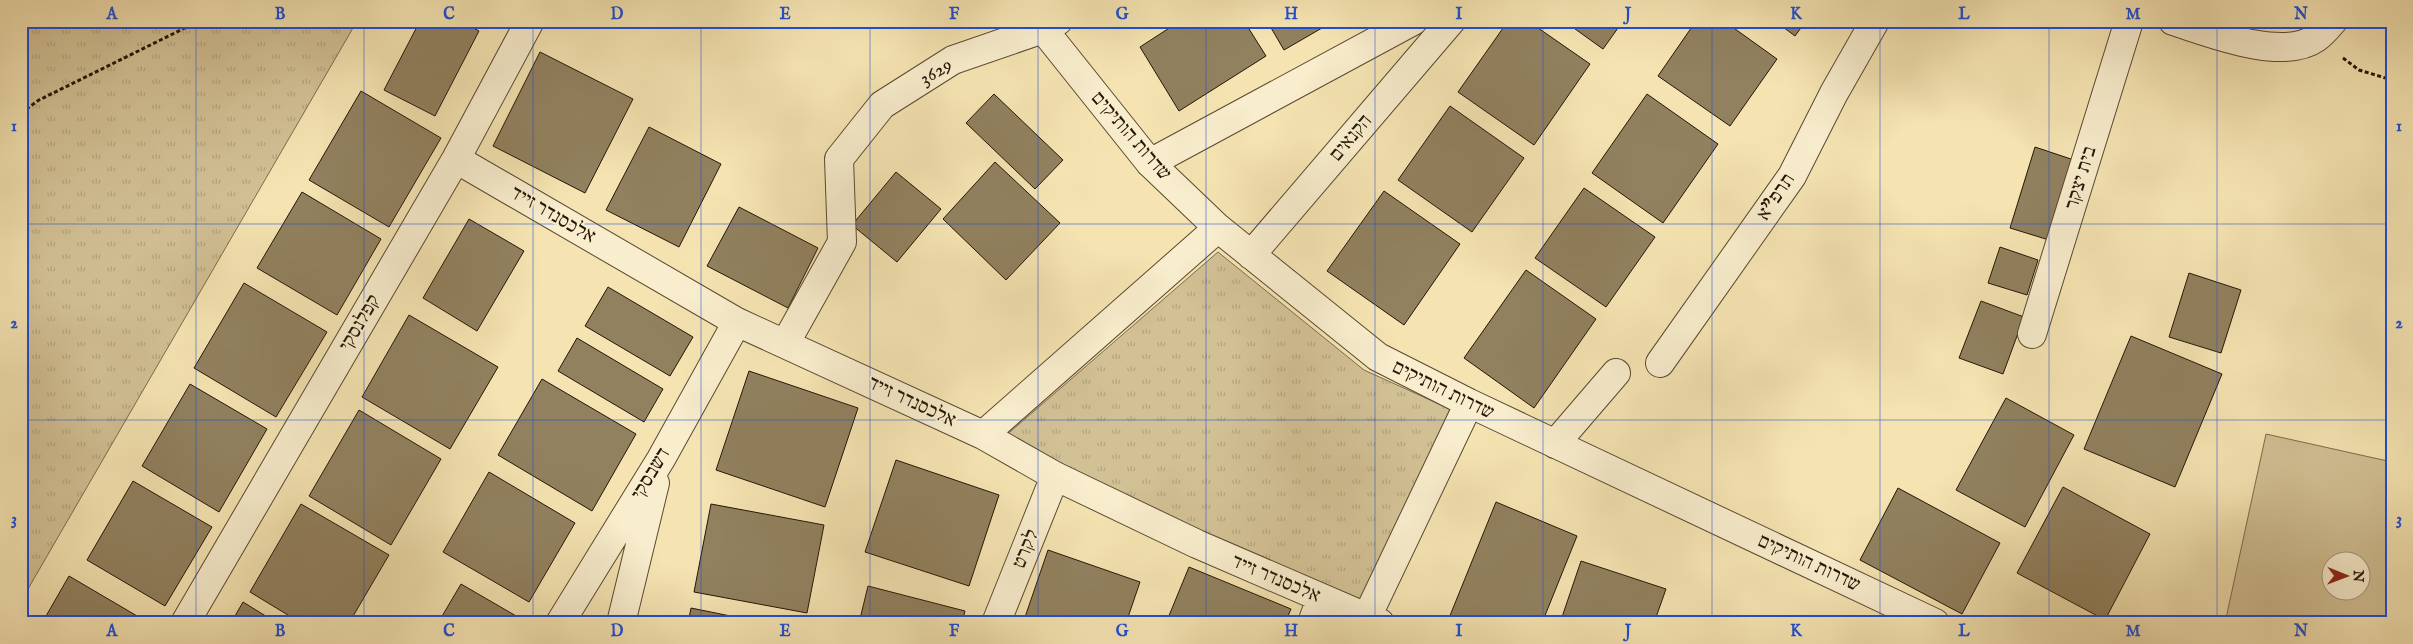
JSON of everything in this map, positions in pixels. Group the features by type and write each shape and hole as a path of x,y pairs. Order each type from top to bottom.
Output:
{"street":[{"name":"קפלנסקי","path":"185,623 456,159 530,21"},
{"path":"1150,163 1413,21"},
{"name":"הקנאים","path":"1251,256 1450,21"},
{"name":"תרפ\"א","path":"1660,363 1792,176 1834,93 1875,21"},
{"name":"בית יצקר","path":"2032,334 2129,21"},
{"path":"2173,21 2237,42 2266,47 2292,46 2324,30"},
{"name":"שדרות הותיקים","path":"1050,25 1150,163 1218,228 1378,358 1555,444 1935,623"},
{"name":"3629","path":"785,344 842,242 840,159 882,105 953,60 1050,25"},
{"name":"אלכסנדר זייד","path":"456,159 737,322 983,435 1055,476 1196,544 1317,610 1374,620"},
{"path":"983,435 1218,228"},
{"name":"דשבסקי","path":"560,623 661,459 737,322"},
{"path":"1555,444 1616,373"},
{"path":"1374,620 1469,403"},
{"path":"621,623 661,459"},
{"name":"לקרט","path":"996,623 1055,476"}],"path":[{"path":"21,113 39,100 199,21"},
{"path":"2324,30 2359,70 2392,80"}],"green space":[{"path":"28,21 357,21 21,601 21,30"},
{"path":"1218,252 1364,370 1450,409 1366,607 1197,538 1003,438"},
{"path":"2266,434 2392,462 2392,623 2225,623"}],"building":[{"path":"420,21 460,21 479,31 435,116 384,90"},
{"path":"1180,21 1244,21 1266,56 1179,111 1140,47"},
{"path":"1267,21 1334,21 1284,50"},
{"path":"1508,21 1528,21 1590,64 1534,145 1458,92"},
{"path":"1564,21 1623,21 1603,49"},
{"path":"1696,21 1724,21 1777,59 1730,126 1658,76"},
{"path":"1775,21 1806,21 1795,36"},
{"path":"540,52 633,99 585,193 493,146"},
{"path":"361,91 441,138 389,227 309,180"},
{"path":"994,94 1063,160 1035,189 966,123"},
{"path":"1647,94 1718,144 1663,223 1592,173"},
{"path":"1450,106 1524,158 1472,232 1398,180"},
{"path":"649,127 721,164 679,247 606,210"},
{"path":"2035,147 2074,160 2049,240 2010,228"},
{"path":"995,162 1060,223 1006,280 943,219"},
{"path":"896,172 941,209 897,262 852,225"},
{"path":"1584,188 1655,237 1606,307 1535,258"},
{"path":"1384,191 1460,244 1404,325 1327,271"},
{"path":"302,192 381,239 337,315 257,268"},
{"path":"739,207 818,248 788,308 707,266"},
{"path":"469,219 524,251 477,331 423,298"},
{"path":"2000,247 2038,260 2027,295 1988,283"},
{"path":"1526,270 1596,319 1534,408 1464,358"},
{"path":"2189,273 2241,290 2221,353 2169,337"},
{"path":"244,283 327,332 276,417 194,368"},
{"path":"608,287 693,337 670,376 585,326"},
{"path":"1981,301 2024,317 2003,374 1959,358"},
{"path":"409,315 498,367 450,449 362,397"},
{"path":"2131,336 2222,374 2175,487 2084,449"},
{"path":"577,338 663,389 644,422 558,371"},
{"path":"749,371 858,408 825,507 716,470"},
{"path":"542,379 636,434 592,511 498,455"},
{"path":"190,384 267,429 219,512 142,466"},
{"path":"2006,398 2074,435 2025,527 1956,490"},
{"path":"359,410 441,459 391,545 309,496"},
{"path":"896,460 999,495 969,586 865,552"},
{"path":"489,472 575,523 529,602 443,552"},
{"path":"133,481 212,527 165,606 87,560"},
{"path":"2063,487 2150,534 2105,620 2017,573"},
{"path":"1898,488 2000,543 1962,614 1860,560"},
{"path":"1496,502 1577,536 1542,623 1447,623"},
{"path":"301,504 389,555 349,623 301,623 250,592"},
{"path":"711,504 824,525 807,613 694,592"},
{"path":"1048,550 1140,582 1126,623 1023,623"},
{"path":"1581,561 1666,589 1654,623 1560,623"},
{"path":"1189,567 1291,609 1285,623 1166,623"},
{"path":"69,576 149,623 42,623"},
{"path":"461,584 523,620 522,623 438,623"},
{"path":"868,586 965,611 962,623 859,623"},
{"path":"243,602 277,623 231,623"},
{"path":"691,608 765,623 688,623"},
{"path":"1682,617 1703,623 1680,623"}]}
